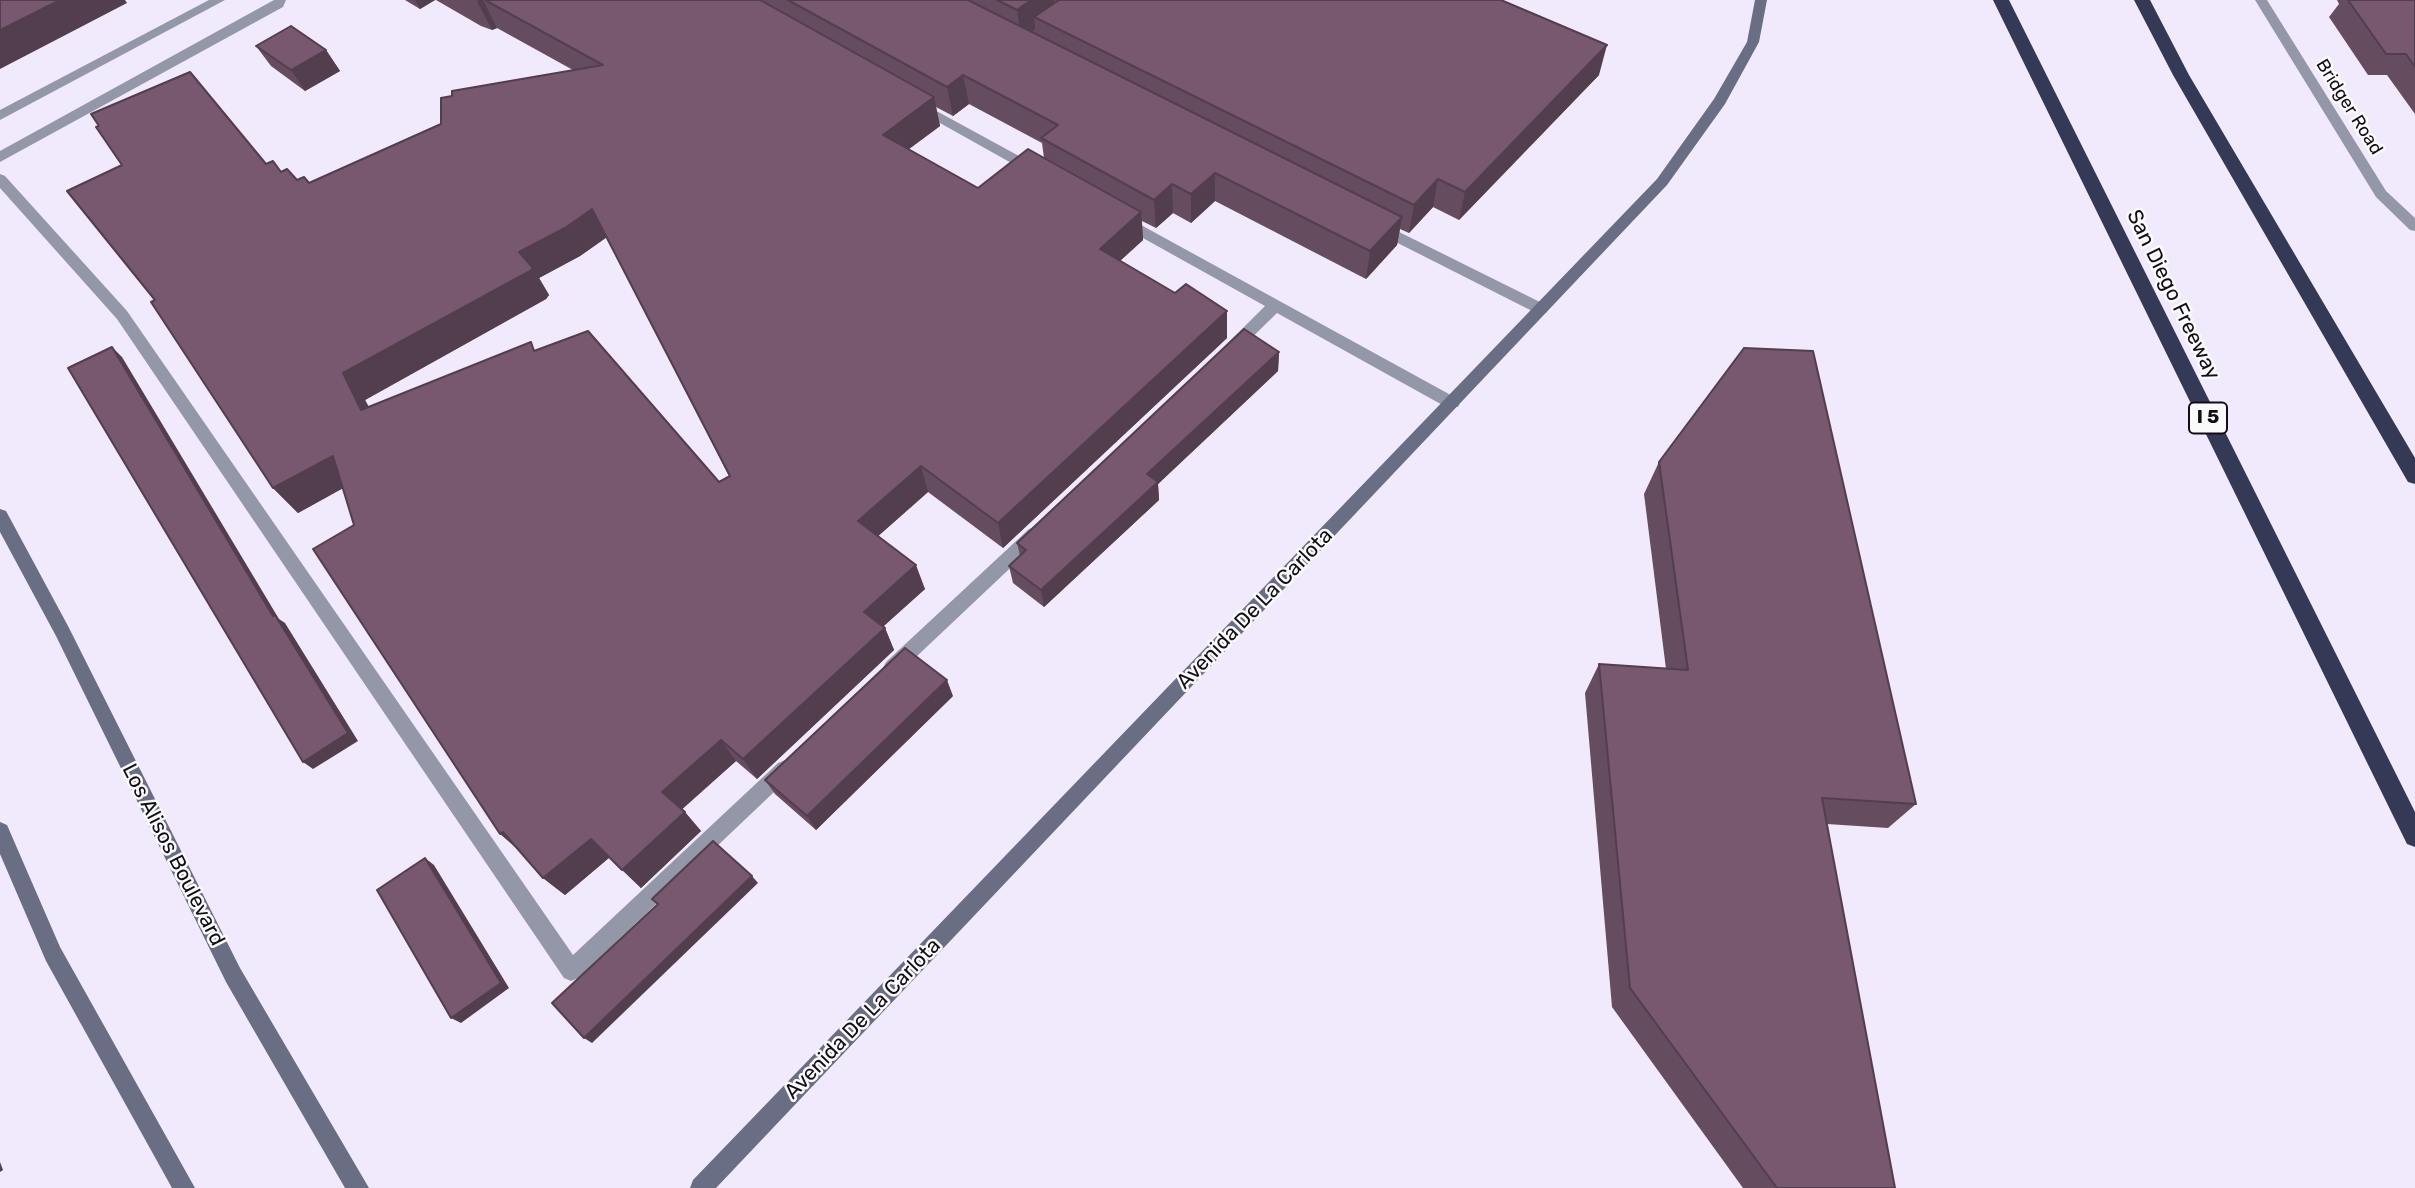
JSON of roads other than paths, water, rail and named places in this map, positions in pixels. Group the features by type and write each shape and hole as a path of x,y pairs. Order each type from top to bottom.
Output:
{"highway":[{"name":"San Diego Freeway","path":"2001,0 2415,836"},
{"path":"2142,0 2188,87 2415,476"}],"main road":[{"name":"Avenida De La Carlota","path":"701,1188 1662,182 1720,102 1753,42 1761,0"},
{"name":"Los Alisos Boulevard","path":"0,516 62,631 233,975 358,1188"},
{"path":"0,831 53,954 184,1188"}],"street":[{"path":"0,116 219,0"},
{"path":"0,157 279,4 280,0"},
{"name":"Bridger Road","path":"2261,0 2381,194 2415,226"},
{"path":"911,102 1045,176"},
{"path":"0,178 122,315 571,971 803,752"},
{"path":"1106,210 1452,403"},
{"path":"1363,219 1541,309"},
{"path":"1216,362 1276,305"},
{"path":"884,676 1045,524"}]}
